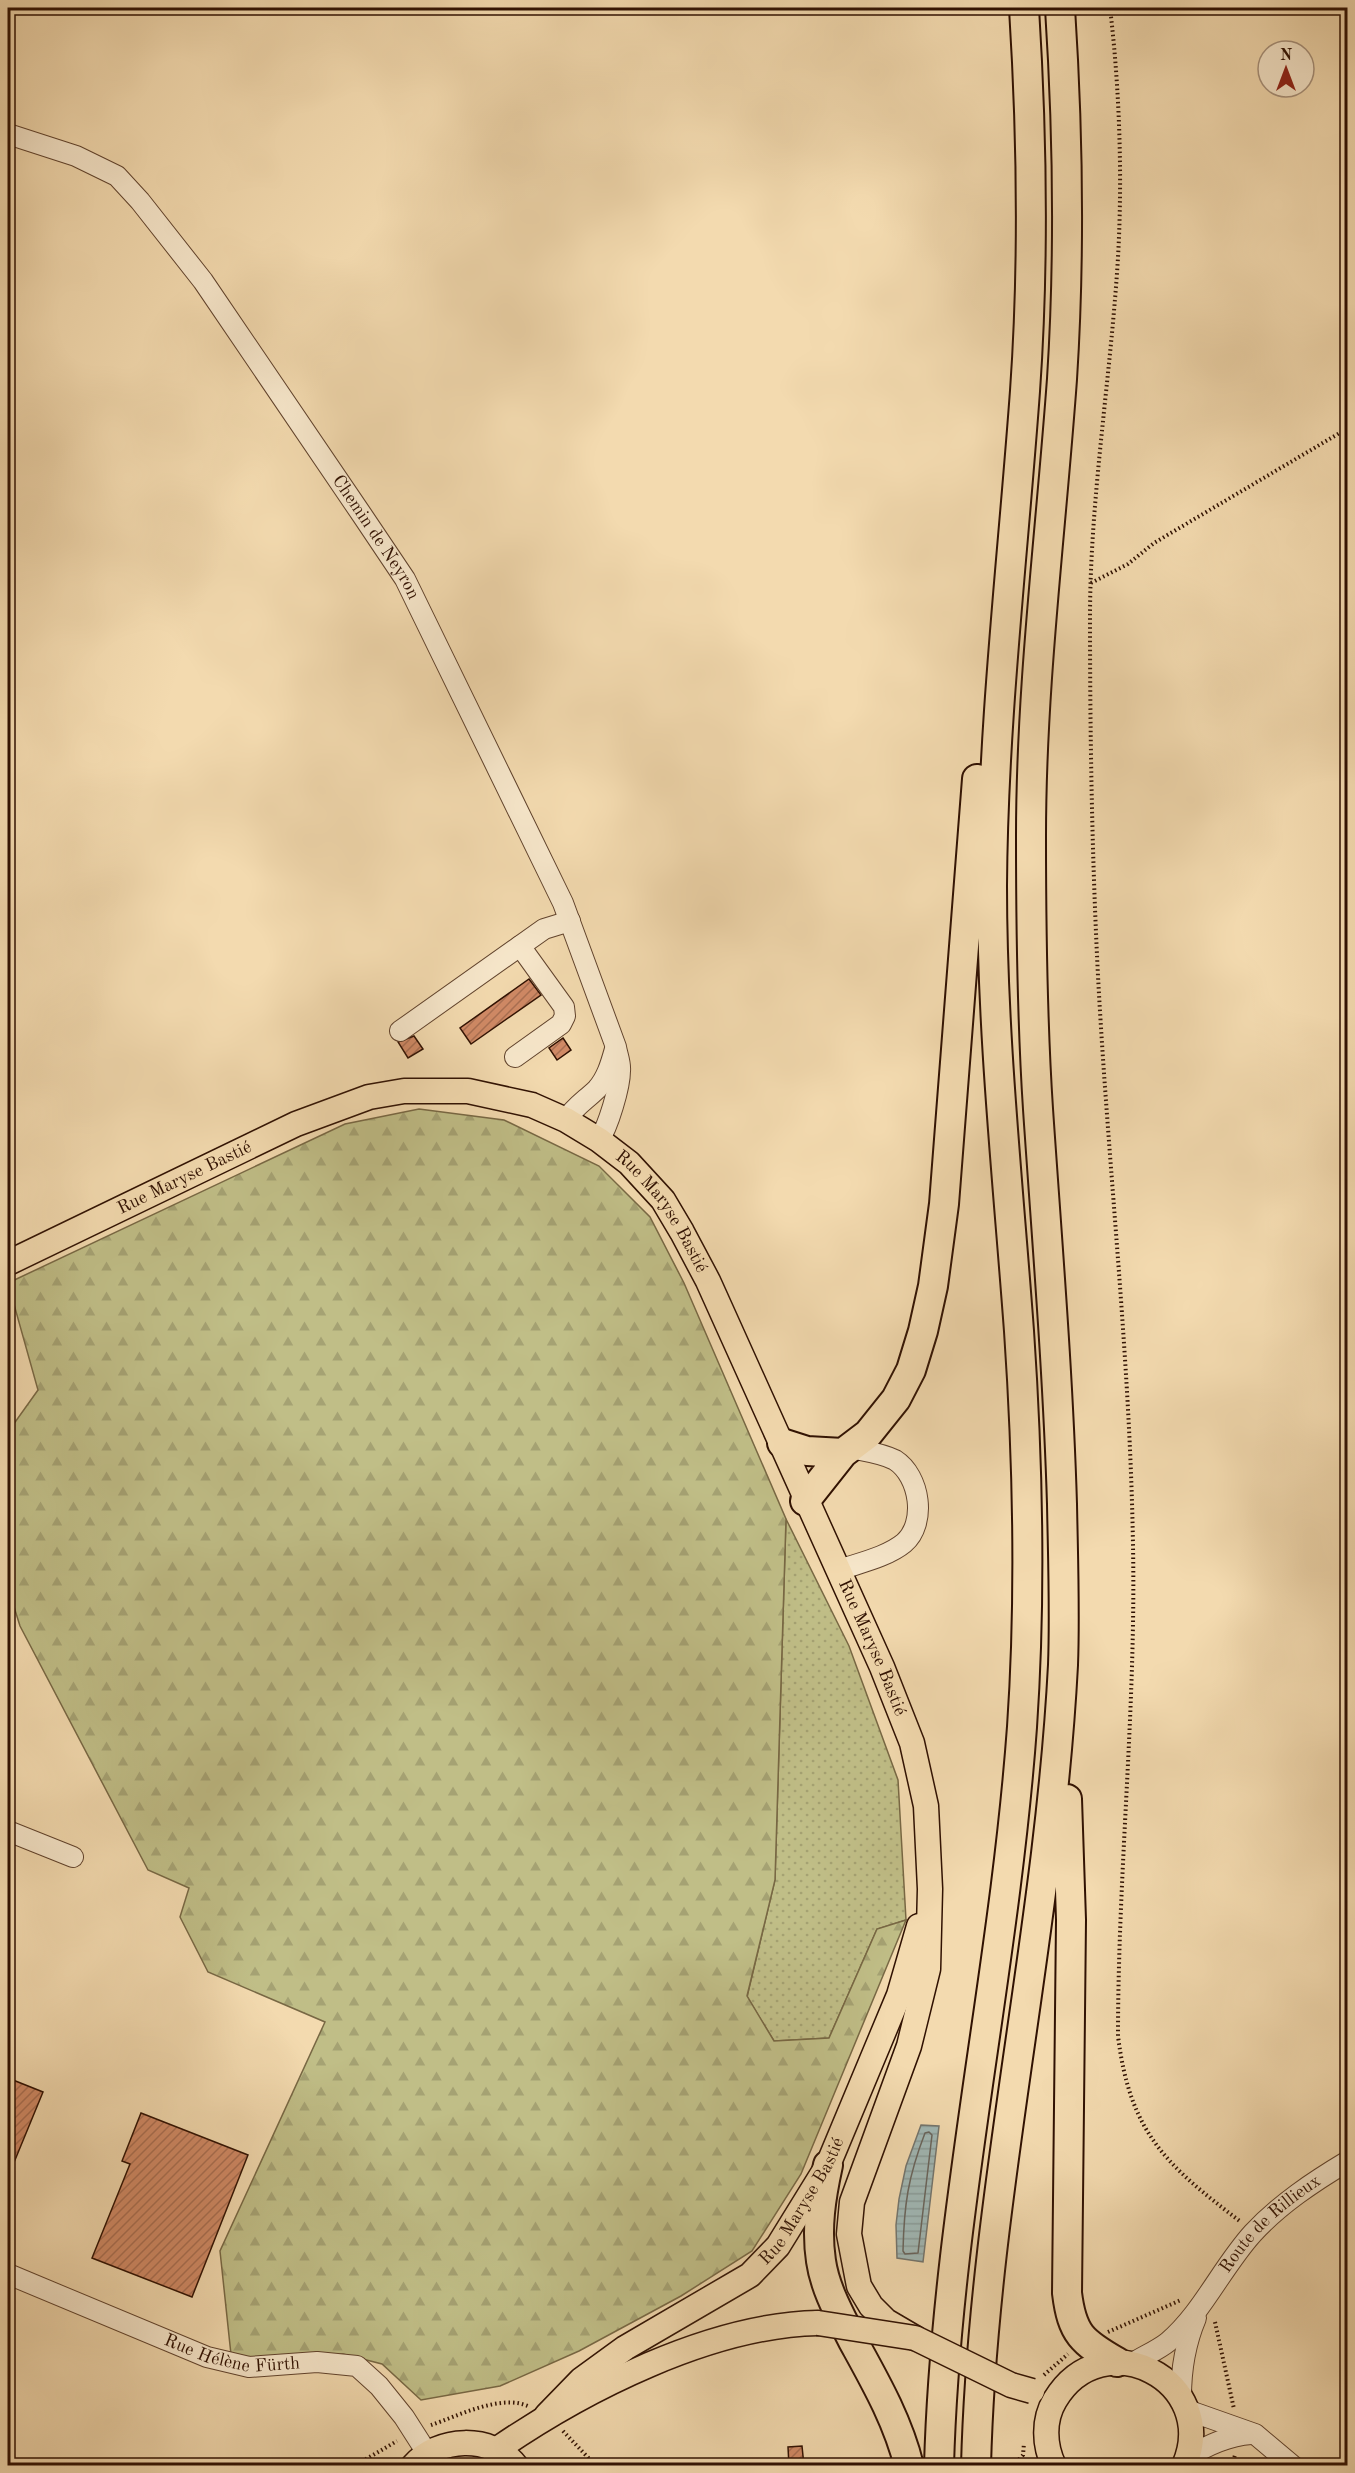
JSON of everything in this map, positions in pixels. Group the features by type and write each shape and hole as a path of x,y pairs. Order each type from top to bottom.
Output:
{"highway":[{"path":"939,2466 941,2403 952,2284 1015,1810 1026,1659 1026,1534 1019,1331 1010,1245 994,988 994,797 1025,384 1029,265 1031,147 1024,8"},
{"path":"1060,8 1066,131 1067,255 1062,377 1037,686 1031,840 1032,985 1037,1100 1055,1324 1060,1442 1063,1661 1071,1920 1067,2293 1072,2320 1079,2336 1093,2348 1125,2362"},
{"path":"805,1501 846,1450 883,1417 904,1385 917,1352 933,1286 950,1134 987,646 1006,622"},
{"path":"782,1443 807,1451 846,1450"},
{"path":"976,2466 987,2292 1042,1895 1063,1661"},
{"path":"828,2165 819,2220 821,2263 838,2312 890,2409 909,2466"}],"main road":[{"name":"Rue Maryse Bastié","path":"8,1263 296,1124 369,1097 404,1090 468,1091 532,1105 566,1120 599,1140 629,1163 663,1200 708,1281 904,1717 926,1806 930,1889 928,1969 909,2046 852,2202 849,2234 852,2261 859,2286 871,2306 886,2320 915,2338"},
{"name":"Rue Maryse Bastié","path":"547,2415 581,2380 625,2348 750,2275 778,2246 828,2165 899,1995 930,1889"},
{"path":"496,2450 547,2415 633,2373 708,2343 763,2327 818,2323 915,2338 1011,2385 1032,2391 1063,2387"},
{"path":"1054,2466 1048,2454 1046,2431 1050,2408 1063,2387 1078,2373 1097,2365 1125,2362 1160,2375 1184,2404 1190,2426 1185,2463"},
{"path":"420,2459 444,2445 462,2442 479,2444 496,2450 516,2466"}],"street":[{"name":"Chemin de Neyron","path":"8,134 76,156 117,177 140,201 203,281 405,579 566,912 616,1047 621,1068 619,1081 606,1131 599,1140"},
{"path":"400,1031 566,912"},
{"path":"515,1057 561,1024 565,1016 564,1007 520,946"},
{"path":"566,1120 572,1111 598,1088 609,1069 616,1047"},
{"path":"839,1570 880,1555 904,1543 916,1523 918,1502 912,1480 896,1461 846,1450"},
{"path":"8,1831 73,1857"},
{"name":"Route de Rillieux","path":"1204,2299 1225,2267 1254,2232 1283,2204 1347,2161"},
{"name":"Rue Hélène Fürth","path":"8,2274 207,2357 249,2367 317,2362 357,2366 380,2386 398,2409 420,2459"},
{"path":"1125,2362 1167,2343 1204,2299"},
{"path":"1204,2299 1189,2333 1182,2368 1184,2404 1243,2432 1293,2466"},
{"path":"1185,2463 1206,2446 1243,2432"}],"path":[{"path":"1110,8 1118,150 1118,269 1092,546 1091,583 1092,802 1098,975 1130,1447 1133,1547 1131,1708 1118,2036 1126,2087 1134,2108 1153,2142 1188,2181 1254,2232"},
{"path":"1091,583 1128,564 1154,543 1347,428"},
{"path":"1204,2299 1214,2316 1243,2432 1232,2466"},
{"path":"547,2415 596,2466"},
{"path":"1013,2466 1023,2455 1024,2439"}],"green space":[{"path":"419,1109 504,1120 599,1166 650,1217 684,1283 786,1519 775,1880 747,1996 774,2041 829,2038 877,1929 906,1920 801,2174 752,2251 681,2296 579,2351 500,2386 421,2400 382,2364 343,2354 232,2364 220,2251 325,2022 208,1972 180,1917 189,1888 148,1870 20,1626 8,1588 8,1432 38,1390 8,1283 345,1124"},
{"path":"786,1519 849,1646 898,1780 906,1920 877,1929 829,2038 774,2041 747,1997 775,1880"}],"water":[{"path":"921,2125 939,2126 923,2262 897,2258 896,2225 906,2166"}],"building":[{"path":"529,979 541,995 471,1044 460,1028"},
{"path":"414,1036 423,1049 408,1058 398,1042"},
{"path":"563,1038 571,1050 557,1060 549,1048"},
{"path":"8,2078 43,2092 8,2177"},
{"path":"141,2113 248,2155 192,2297 92,2258 130,2164 122,2161"},
{"path":"802,2446 804,2466 789,2466 788,2447"}]}
